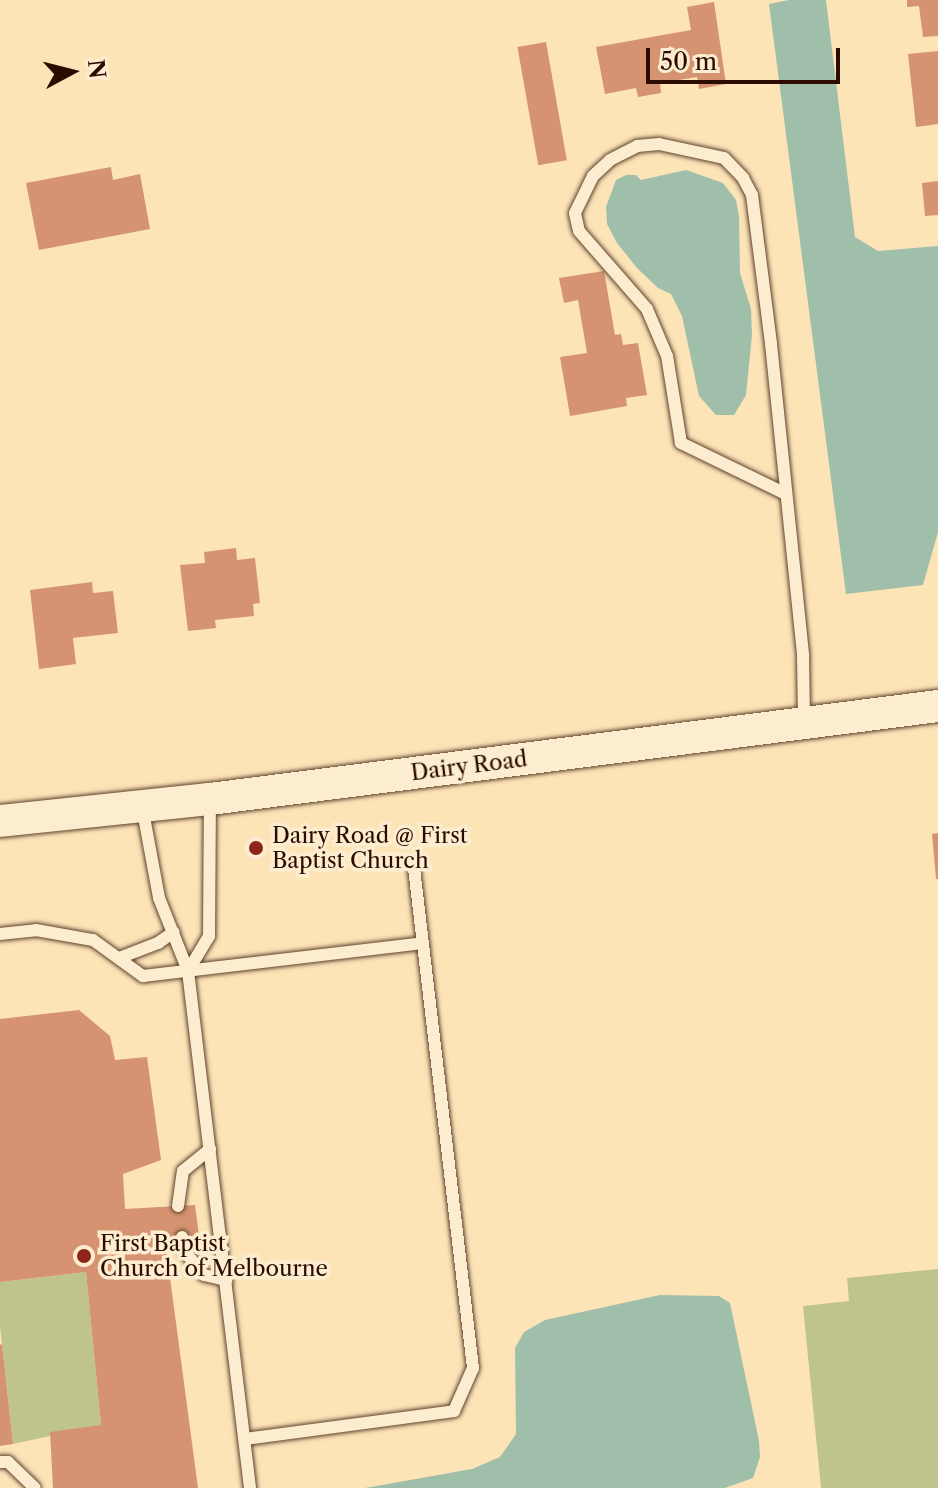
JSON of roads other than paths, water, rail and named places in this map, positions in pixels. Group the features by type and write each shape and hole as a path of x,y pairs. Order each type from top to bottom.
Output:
{"street":[{"name":"Dairy Road","path":"0,821 210,799 938,706"}],"lane":[{"path":"786,494 681,443 667,356 647,309 579,231 575,213 593,176 610,160 637,146 659,144 724,158 743,178 752,195 786,494 803,656 804,722"},
{"path":"188,971 209,936 210,799"},
{"path":"142,806 159,898 188,971 250,1488"},
{"path":"245,1439 454,1411 473,1368 414,868"},
{"path":"0,934 36,930 93,940 143,976 423,943"},
{"path":"119,958 158,943 174,932"},
{"path":"178,1206 183,1171 210,1149"},
{"path":"182,1237 186,1253 204,1275 226,1280"},
{"path":"0,1462 8,1462 35,1488"}],"place":[{"name":"Dairy Road @ First Baptist Church","path":"256,848"},
{"name":"First Baptist Church of Melbourne","path":"84,1256"}]}
